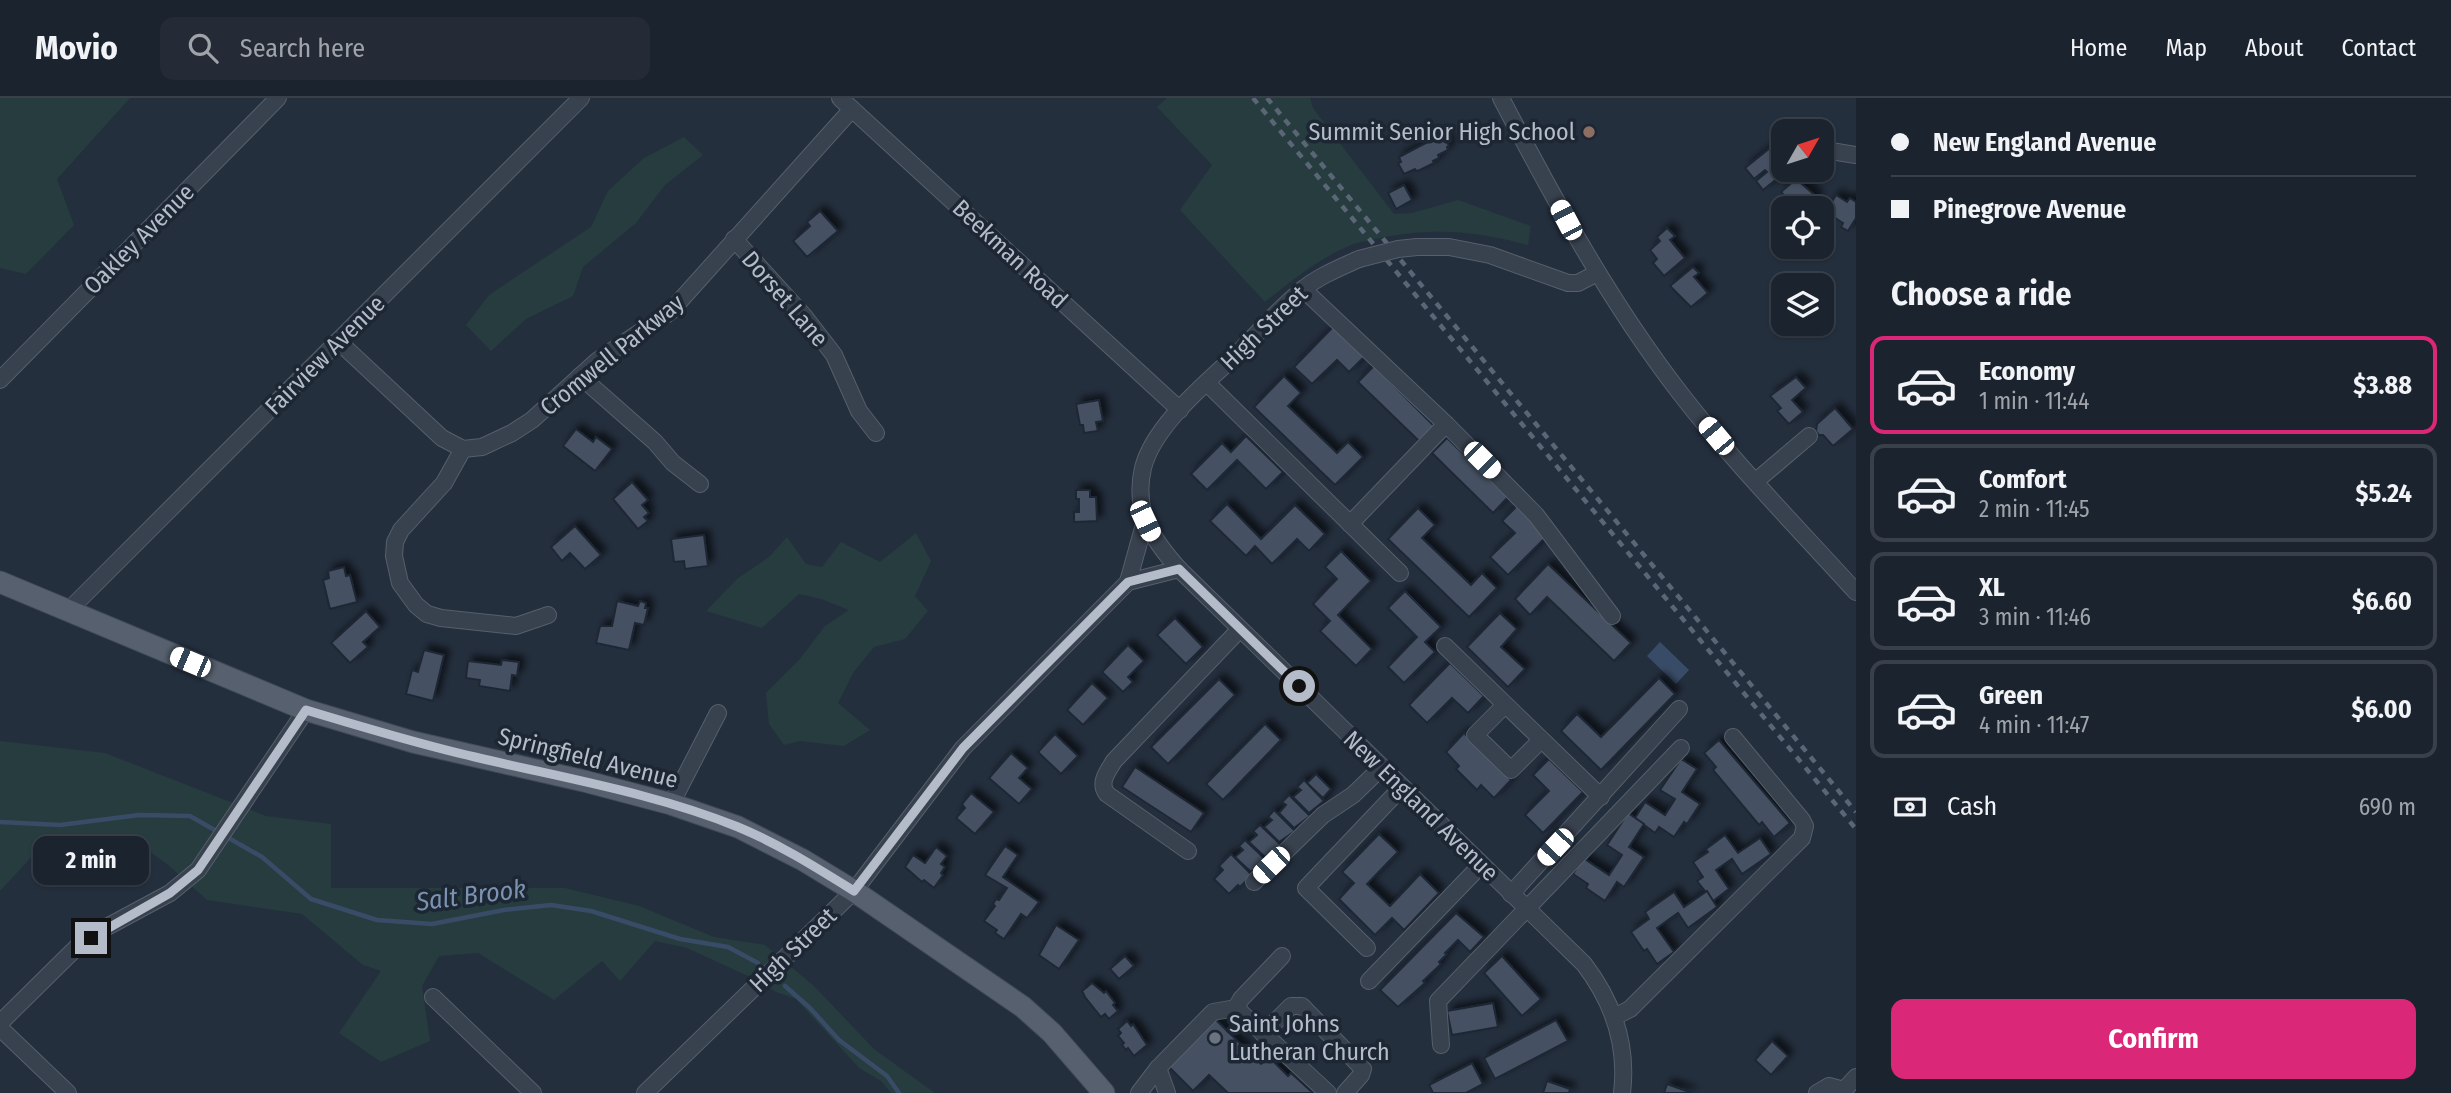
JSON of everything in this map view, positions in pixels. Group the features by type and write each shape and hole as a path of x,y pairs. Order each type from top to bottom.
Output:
{"main road":[{"name":"Springfield Avenue","path":"0,582 306,710 413,742 671,804 738,827 803,860 854,891 1023,1007 1052,1033 1104,1093"}],"street":[{"name":"Oakley Avenue","path":"0,380 278,98"},
{"name":"Fairview Avenue","path":"68,611 581,98"},
{"path":"1501,98 1597,272 1681,394 1856,592"},
{"name":"Cromwell Parkway","path":"463,449 482,447 532,420 606,355 670,312 846,103"},
{"name":"Beekman Road","path":"846,103 1180,410"},
{"path":"1834,151 1856,155"},
{"name":"Dorset Lane","path":"734,239 804,316 834,355 859,411 876,433"},
{"name":"High Street","path":"645,1093 854,891 963,748 1128,582 1145,521 1141,486 1143,468 1150,448 1180,410 1303,289 1334,270 1359,259 1418,247 1449,247 1490,255 1568,284 1578,283 1597,272"},
{"path":"1303,289 1446,424 1536,515 1612,616"},
{"path":"338,341 422,421 442,438 463,449 444,483 401,530 395,541 395,569 400,583 416,606 427,614 441,618 516,626 548,615"},
{"path":"580,376 655,442 673,463 700,484"},
{"path":"1207,383 1400,573"},
{"path":"1350,524 1446,424"},
{"path":"1756,481 1809,436"},
{"name":"High Street","path":"1145,521 1161,549"},
{"name":"New England Avenue","path":"1161,549 1584,964 1606,997 1614,1017 1621,1046 1622,1093"},
{"path":"1128,582 1179,569"},
{"path":"1188,851 1107,794 1102,783 1114,761 1240,629"},
{"path":"1445,646 1601,797"},
{"path":"1505,705 1475,735 1511,770 1541,740"},
{"path":"1511,894 1679,709"},
{"path":"68,1093 0,1026 78,946 103,929 170,893 198,870 306,710"},
{"path":"671,804 718,713"},
{"path":"1614,1017 1630,1009 1802,838 1805,827 1802,820 1733,737"},
{"path":"1441,1045 1438,1001 1682,748"},
{"path":"1254,882 1323,815 1353,795 1381,767"},
{"path":"1367,948 1306,888 1402,787"},
{"path":"1368,981 1481,865"},
{"path":"1139,1093 1158,1068 1213,1012 1236,1007 1282,956"},
{"path":"433,997 533,1093"},
{"path":"1263,1034 1291,1006 1302,1006 1363,1069 1345,1093"},
{"path":"1236,1007 1328,1093"},
{"path":"1158,1068 1167,1093"},
{"path":"1817,1093 1829,1086 1844,1090 1856,1077"}],"green space":[{"path":"0,98 130,98 57,179 74,225 26,274 0,268"},
{"path":"1167,98 1310,98 1313,108 1394,214 1412,213 1458,200 1531,226 1528,245 1490,236 1454,232 1418,232 1364,241 1319,262 1265,302 1180,210 1212,165 1157,107"},
{"path":"684,137 703,155 665,185 636,223 583,267 573,296 526,319 491,351 466,325 489,295 591,227 608,191 644,158"},
{"path":"916,533 931,561 915,596 928,611 905,639 874,647 853,673 838,703 870,730 844,746 800,741 784,745 769,724 766,693 799,660 825,626 849,610 799,594 762,628 706,611 738,578 769,557 787,537 806,564 822,567 841,542 880,562"},
{"path":"0,741 105,753 266,816 331,824 331,888 565,888 639,906 714,937 765,945 814,986 874,1049 935,1093 891,1093 881,1081 859,1068 796,999 776,992 687,948 655,941 620,981 602,961 554,1000 478,953 439,956 422,986 430,1041 381,1062 339,1033 381,971 363,965 302,914 207,900 167,864 136,842 37,851 0,891"}],"water":[{"path":"1660,642 1689,670 1676,684 1647,656"}],"building":[{"path":"1443,134 1449,146 1448,150 1438,155 1439,158 1433,161 1434,163 1404,174 1398,163 1401,162 1399,157"},
{"path":"1771,147 1773,182 1763,190 1756,181 1767,172 1765,170 1754,179 1745,168"},
{"path":"1793,182 1799,182 1816,196 1784,196 1781,192"},
{"path":"1404,185 1412,200 1396,209 1388,193"},
{"path":"1836,195 1847,202 1850,198 1856,202 1856,218 1848,231 1841,227 1843,223 1834,217"},
{"path":"820,211 838,231 807,257 793,241 810,226 807,222"},
{"path":"1667,228 1675,236 1670,240 1685,258 1664,276 1653,263 1657,259 1650,250 1660,241 1657,237"},
{"path":"1693,267 1699,273 1694,277 1708,293 1691,307 1670,286"},
{"path":"1333,327 1364,357 1349,372 1337,360 1312,384 1294,367"},
{"path":"1374,366 1434,426 1419,441 1358,382"},
{"path":"1284,376 1301,393 1288,406 1337,453 1348,442 1363,457 1335,485 1254,407"},
{"path":"1796,377 1806,388 1792,400 1803,412 1789,424 1777,411 1781,408 1770,396"},
{"path":"1099,400 1103,421 1096,422 1098,431 1084,433 1076,404"},
{"path":"1835,408 1853,429 1833,446 1816,431 1817,424"},
{"path":"576,429 593,442 596,437 612,449 595,471 563,446"},
{"path":"1246,436 1283,472 1266,489 1237,460 1207,490 1191,474 1222,443 1231,452"},
{"path":"1447,438 1508,497 1493,513 1432,453"},
{"path":"632,482 648,500 642,505 649,513 644,517 648,521 638,529 613,499"},
{"path":"1076,490 1090,490 1090,497 1096,497 1097,521 1074,522 1074,512 1079,512"},
{"path":"1227,504 1261,539 1295,505 1325,534 1309,551 1297,539 1272,564 1255,546 1246,556 1210,521"},
{"path":"1517,506 1547,536 1508,575 1490,557 1515,533 1502,521"},
{"path":"1418,508 1435,525 1422,538 1471,585 1482,573 1497,588 1469,617 1388,539"},
{"path":"575,526 601,555 585,569 570,553 562,561 551,547"},
{"path":"704,535 708,566 685,569 684,561 674,562 671,539"},
{"path":"1341,551 1371,581 1338,615 1372,649 1356,666 1320,631 1330,621 1313,604 1337,579 1325,567"},
{"path":"1548,564 1631,643 1614,661 1547,597 1530,615 1515,599"},
{"path":"344,567 346,576 350,575 357,602 330,609 323,580 329,578 328,571"},
{"path":"1405,591 1441,627 1425,642 1435,652 1404,683 1388,667 1417,637 1388,608"},
{"path":"617,601 638,606 640,601 646,603 645,608 648,608 644,625 635,623 629,650 596,643 600,626 612,626"},
{"path":"366,611 380,627 363,642 368,647 350,663 331,643"},
{"path":"1500,613 1517,629 1501,647 1525,669 1508,687 1467,647"},
{"path":"1175,618 1203,647 1186,664 1157,635"},
{"path":"1128,645 1144,661 1128,677 1133,682 1123,692 1102,672"},
{"path":"424,650 444,655 433,701 406,694 412,670 418,672"},
{"path":"502,660 519,662 517,676 512,675 510,691 479,686 480,680 466,678 468,661 501,665"},
{"path":"1450,663 1484,696 1468,713 1452,698 1427,723 1409,705"},
{"path":"1659,678 1675,694 1601,770 1561,731 1577,714 1601,737"},
{"path":"1219,679 1235,695 1168,764 1151,747"},
{"path":"1092,683 1108,698 1083,725 1067,710"},
{"path":"1265,724 1281,740 1223,800 1206,784"},
{"path":"1464,733 1511,780 1494,798 1481,785 1477,790 1456,769 1459,766 1446,752"},
{"path":"1055,734 1078,756 1061,774 1038,752"},
{"path":"1719,740 1790,823 1774,837 1762,822 1759,825 1713,770 1716,767 1704,753"},
{"path":"1011,753 1028,768 1019,778 1032,789 1019,804 989,778"},
{"path":"1549,759 1583,792 1543,833 1525,815 1549,791 1533,775"},
{"path":"1681,759 1697,769 1682,792 1700,804 1687,824 1684,822 1674,837 1659,827 1655,833 1635,818 1645,802 1665,815 1675,799 1660,790"},
{"path":"1135,767 1204,813 1191,832 1122,787"},
{"path":"1316,774 1331,789 1323,798 1307,783"},
{"path":"1304,780 1324,801 1309,813 1293,797 1301,790 1297,787"},
{"path":"971,793 994,812 975,834 956,818 965,808 962,804"},
{"path":"1289,795 1310,816 1294,828 1279,813 1286,805 1282,802"},
{"path":"1274,810 1295,831 1279,842 1264,827 1272,820 1268,817"},
{"path":"1628,813 1644,824 1629,847 1644,857 1624,887 1617,882 1605,901 1586,888 1588,884 1573,874 1583,858 1609,875 1622,855 1607,845"},
{"path":"1260,825 1281,845 1265,857 1249,842 1257,835 1253,831"},
{"path":"1379,834 1398,852 1367,884 1390,906 1420,874 1439,893 1404,930 1392,918 1375,935 1339,899 1354,883 1342,872"},
{"path":"1725,835 1738,853 1760,838 1771,854 1742,874 1732,859 1716,870 1729,889 1713,901 1697,881 1703,877 1693,862"},
{"path":"1245,840 1266,860 1251,872 1235,857 1243,850 1239,846"},
{"path":"1005,846 1018,855 1003,877 1039,902 1027,918 1021,914 1004,939 984,921 995,906 993,904 996,899 999,900 1007,888 985,875"},
{"path":"936,847 947,856 941,864 945,867 941,873 943,875 934,888 924,880 922,882 905,867 913,855 925,863"},
{"path":"1231,854 1252,875 1229,894 1214,879 1223,870 1219,866"},
{"path":"1707,891 1717,907 1688,928 1678,913 1657,928 1674,952 1657,964 1631,932 1649,919 1645,912 1674,892 1684,907"},
{"path":"1456,913 1484,937 1470,952 1458,940 1445,953 1447,954 1439,962 1441,964 1423,981 1425,983 1398,1007 1380,990"},
{"path":"1056,925 1079,940 1059,969 1039,955"},
{"path":"1125,956 1134,966 1119,979 1110,969"},
{"path":"1502,956 1541,999 1522,1016 1484,973"},
{"path":"1092,983 1104,993 1106,991 1115,1003 1113,1005 1118,1011 1109,1019 1105,1014 1101,1017 1082,991"},
{"path":"1493,1003 1498,1027 1452,1035 1447,1011"},
{"name":"Saint Johns Lutheran Church","path":"1215,1019 1261,1064 1269,1057 1288,1076 1291,1073 1313,1093 1228,1093 1209,1075 1193,1091 1168,1066"},
{"path":"1556,1020 1568,1041 1495,1079 1484,1058"},
{"path":"1127,1021 1131,1026 1133,1024 1147,1045 1134,1056 1122,1045 1124,1043 1118,1036 1121,1033 1118,1029"},
{"path":"1772,1041 1788,1056 1771,1075 1755,1060"},
{"path":"1472,1063 1483,1084 1466,1093 1433,1093 1429,1085"},
{"path":"1547,1081 1570,1089 1569,1093 1543,1093"},
{"path":"1667,1084 1692,1093 1664,1093"}],"waterway":[{"name":"Salt Brook","path":"0,822 60,825 139,815 190,816 262,857 311,899 377,920 432,924 504,910 551,905 591,911 680,939 728,947 758,963"},
{"name":"Salt Brook","path":"785,986 810,1008 839,1040 887,1076 899,1093"}],"railway":[{"path":"1253,98 1856,829"},
{"path":"1267,98 1856,812"}],"place":[{"name":"Summit Senior High School","path":"1589,132"},
{"name":"Saint Johns Lutheran Church","path":"1215,1038"}],"route":[{"path":"91,938 170,893 198,870 306,710 413,742 671,804 738,827 803,860 854,891 963,748 1128,582 1179,569 1299,686"}]}
